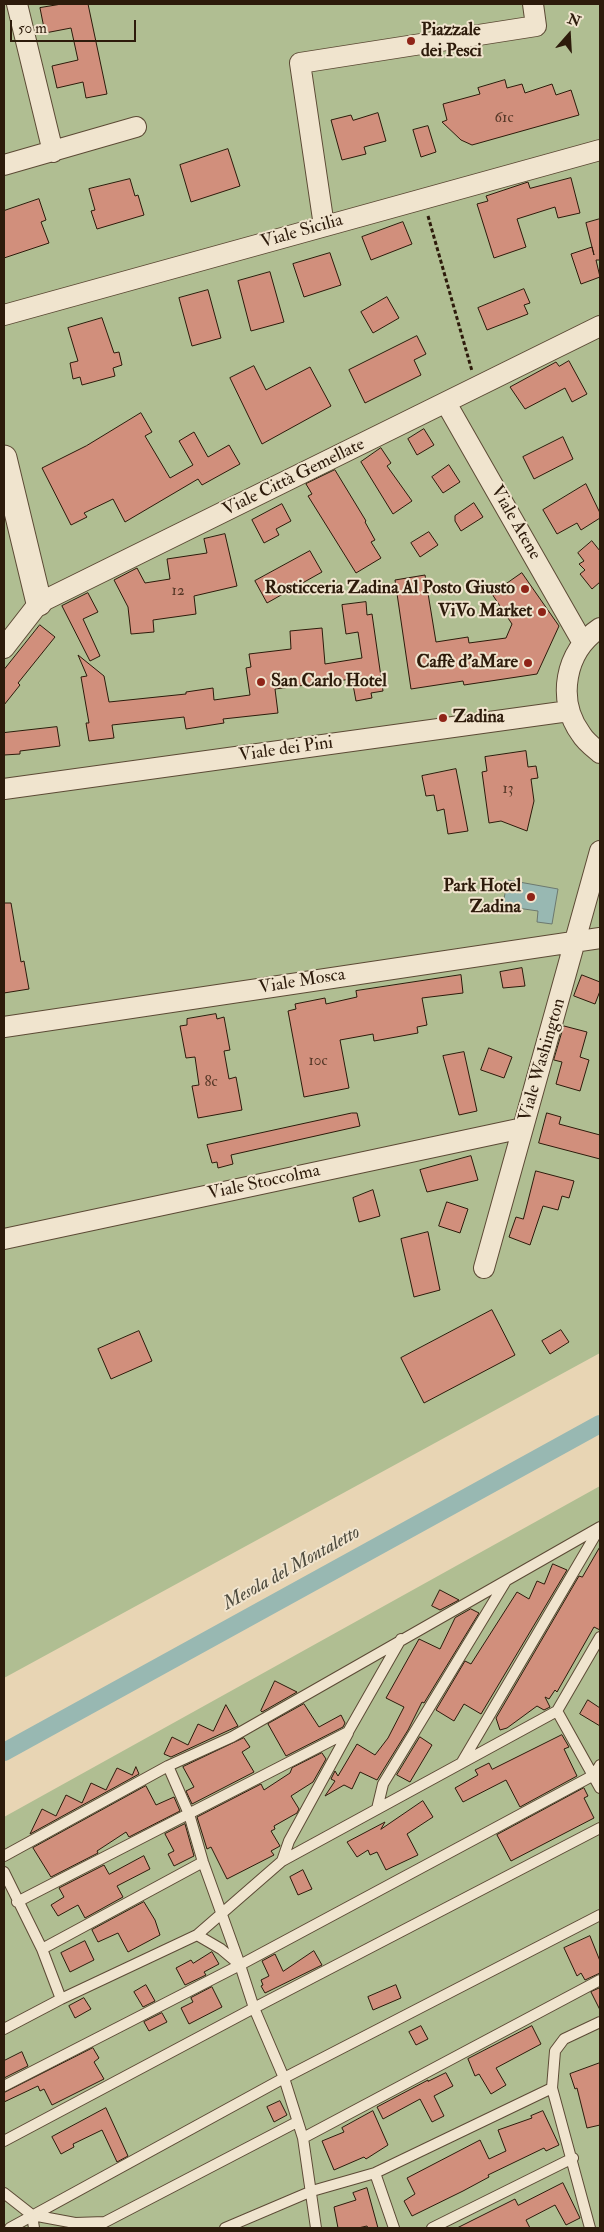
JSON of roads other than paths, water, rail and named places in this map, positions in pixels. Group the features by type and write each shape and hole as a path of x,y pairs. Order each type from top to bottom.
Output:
{"street":[{"path":"17,4 53,152"},
{"path":"324,226 300,63 536,26 533,4"},
{"path":"4,165 136,127"},
{"name":"Viale Sicilia","path":"4,315 600,150"},
{"name":"Viale Città Gemellate","path":"4,648 39,603 600,326"},
{"name":"Viale Atene","path":"446,403 583,643"},
{"path":"4,458 39,603"},
{"path":"600,628 583,643 574,658 568,675 566,693 569,711 581,734 600,753"},
{"name":"Viale dei Pini","path":"4,789 569,711"},
{"name":"Viale Washington","path":"484,1268 577,941 600,851"},
{"name":"Viale Mosca","path":"4,1027 600,938"},
{"name":"Viale Stoccolma","path":"4,1238 524,1128"}],"lane":[{"path":"4,1856 168,1766 232,1737 600,1527"},
{"path":"461,1763 600,1527"},
{"path":"377,1809 383,1784 507,1580"},
{"path":"4,2029 60,1999 197,1935 222,1915 282,1860 557,1711 600,1637"},
{"path":"282,1860 289,1841 401,1639"},
{"path":"557,1711 594,1774 600,1788"},
{"path":"17,1902 348,1732"},
{"path":"4,2086 240,1965 594,1774 600,1765"},
{"path":"168,1766 189,1814 203,1862 254,2008 284,2078 303,2138 316,2228"},
{"path":"4,2141 254,2008 600,1828"},
{"path":"42,1949 203,1862"},
{"path":"4,1872 17,1902 42,1949 60,1999"},
{"path":"10,2228 284,2078 600,1915"},
{"path":"197,1935 221,1949 240,1965"},
{"path":"303,2138 600,1980"},
{"path":"590,2228 573,2158 552,2088 556,2051 564,2039 600,2022"},
{"path":"226,2228 312,2191 375,2173 552,2088"},
{"path":"4,2193 32,2215 75,2223 105,2222 297,2122"},
{"path":"432,2228 573,2158"},
{"path":"375,2173 394,2228"},
{"path":"32,2215 34,2228"}],"water":[{"name":"Park Hotel Zadina","path":"508,880 558,889 552,924 537,922 538,911 503,906"}],"waterway":[{"name":"Mesola del Montaletto","path":"4,1752 600,1424"}],"place":[{"name":"Piazzale dei Pesci","path":"411,41"},
{"name":"Rosticceria Zadina Al Posto Giusto","path":"525,589"},
{"name":"ViVo Market","path":"542,612"},
{"name":"Caffè d'aMare","path":"528,663"},
{"name":"San Carlo Hotel","path":"261,682"},
{"name":"Zadina","path":"443,718"},
{"name":"Park Hotel Zadina","path":"531,897"}]}
